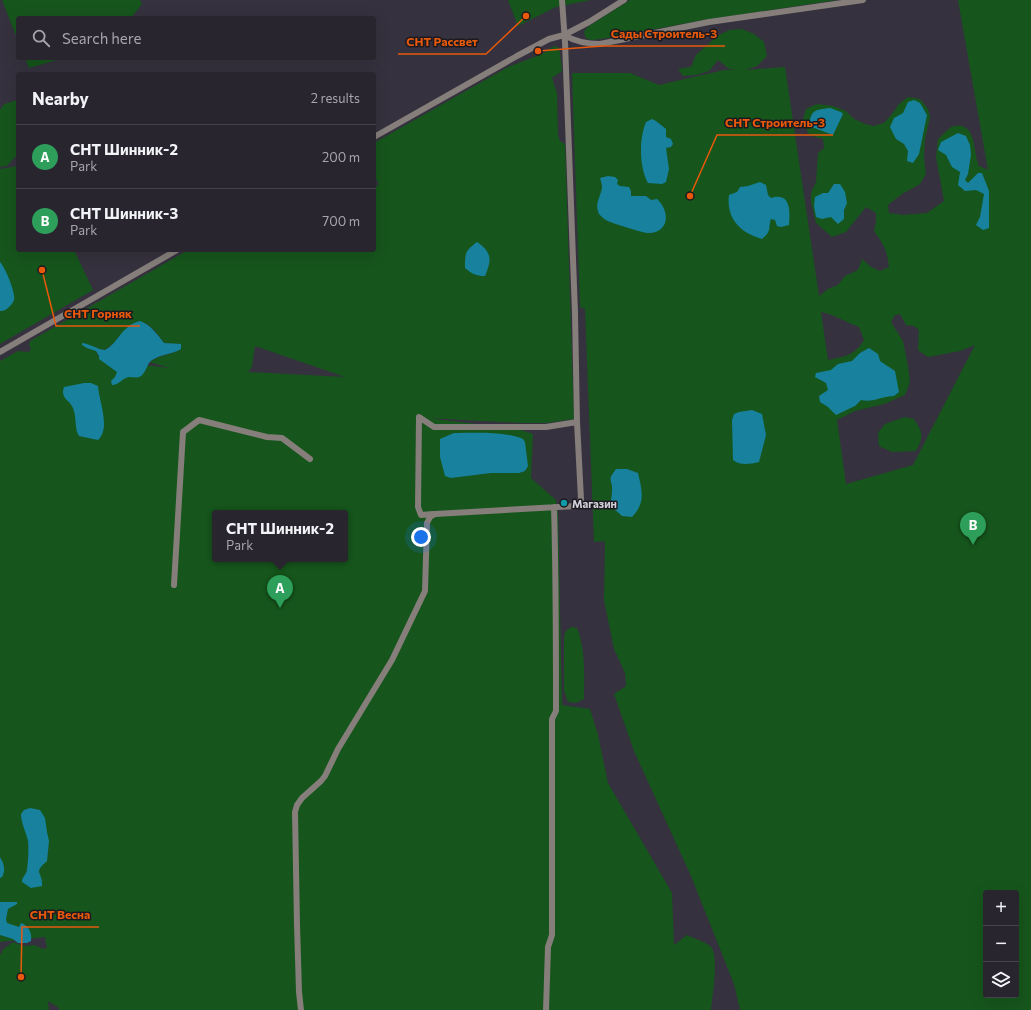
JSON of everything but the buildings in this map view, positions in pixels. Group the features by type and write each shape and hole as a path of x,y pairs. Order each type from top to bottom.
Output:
{"street":[{"path":"562,0 581,500 579,505 576,506 421,515 418,507 419,417 434,427 546,427 577,422"},
{"path":"376,136 517,56 549,39 564,35 624,0"},
{"path":"564,35 572,40 584,44 600,44 709,22 863,0"},
{"path":"0,352 174,252"},
{"path":"174,585 183,432 199,420 267,437 282,438 310,459"},
{"path":"546,1010 548,947 552,935 552,719 556,711 556,583 554,507"},
{"path":"301,1010 299,992 295,812 297,805 305,795 325,776 338,749 378,684 426,591 427,523 430,517 435,514"}],"green space":[{"path":"2,0 140,0 142,4 133,16 16,16 16,36"},
{"path":"508,0 591,0 556,7 518,26"},
{"path":"630,0 837,0 703,20 608,38 592,40 587,39 584,34 585,30 589,26"},
{"path":"958,0 1031,0 1031,1010 740,1010 734,984 691,876 634,751 614,694 626,686 625,673 614,649 604,600 605,544 604,541 594,542 585,309 580,307 572,73 630,73 659,85 724,70 737,70 729,69 718,60 709,71 696,75 683,76 678,69 691,67 696,55 717,36 729,30 742,29 754,34 764,42 767,56 757,66 745,70 785,67 819,296 828,289 838,285 845,276 858,270 862,259 871,267 880,271 889,267 884,248 874,231 876,213 866,207 846,232 832,237 816,223 811,202 811,193 816,182 818,153 824,148 823,139 809,135 803,119 806,109 817,104 833,106 846,111 854,119 874,126 884,123 899,104 908,97 920,99 928,109 930,117 925,139 924,157 926,174 920,184 902,194 888,205 889,213 903,215 927,213 944,201 936,157 938,139 951,127 964,127 971,134 979,166 988,170","holes":["821,312 859,327 864,340 853,352 845,356 828,360","900,314 906,325 914,326 919,330 918,350 928,357 960,351 975,345 913,465 846,484 837,420 855,411 884,404 905,395 910,382 903,341 891,322 895,315"]},
{"path":"554,46 558,47 560,53 562,71 552,78 557,93 558,135 560,141 565,144 574,419 546,423 521,423 427,418 518,429 533,434 531,478 556,500 558,511 562,705 590,709 598,735 608,783 672,893 674,945 687,935 708,944 713,950 715,966 711,1010 59,1010 59,1008 48,1001 49,1010 0,1010 0,954 2,953 2,950 13,942 24,946 34,945 43,949 47,948 45,937 0,942 0,361 18,351 29,352 31,348 29,346 30,341 185,252 376,252 376,186 379,184 376,179 376,142 508,67 542,54","holes":["147,324 154,330 164,343 181,345 181,349 149,362 170,368 101,360 94,348 105,350 116,341 118,337","255,346 345,377 248,372 252,367"]},
{"path":"26,60 57,60 29,68"},
{"path":"16,101 16,156 7,166 0,167 0,110 4,104"},
{"path":"16,166 16,252 75,252 93,290 0,344 0,169"},
{"path":"905,417 914,419 921,431 920,442 916,451 892,452 879,446 878,433 885,424"},
{"path":"571,627 577,628 580,636 584,663 584,699 576,703 568,702 564,691 564,639 565,632"}],"water":[{"path":"914,100 920,103 927,115 919,154 913,163 907,161 908,151 904,144 896,139 890,127 894,118 903,113 908,102"},
{"path":"830,108 843,114 833,135 809,126 812,114 814,112 820,109"},
{"path":"652,119 666,129 666,137 671,139 673,144 671,147 666,148 669,169 666,182 662,184 648,183 643,169 641,153 642,136 646,122"},
{"path":"958,133 966,136 970,145 971,155 968,174 965,180 968,183 978,173 982,173 989,191 989,228 983,230 976,225 980,217 984,194 976,190 965,191 958,185 960,172 952,167 946,155 938,150 941,142"},
{"path":"608,176 615,177 618,180 617,184 620,186 629,187 631,196 646,196 651,200 657,199 666,216 664,226 660,230 647,233 614,223 602,217 599,214 597,207 602,187 600,178"},
{"path":"760,182 766,185 768,195 771,198 778,197 786,200 789,209 789,225 781,227 777,226 775,220 771,219 768,232 762,239 741,229 732,217 729,203 729,195 737,192 740,187"},
{"path":"834,184 840,184 845,192 847,203 844,210 844,219 838,224 831,217 822,219 816,217 814,206 815,197 823,193 828,193"},
{"path":"477,242 486,249 490,261 485,276 474,274 465,268 466,253"},
{"path":"0,262 10,280 14,301 5,310 0,311"},
{"path":"140,321 151,327 164,343 181,344 181,349 152,360 145,372 140,377 129,377 117,384 112,385 111,381 117,372 99,359 96,351 87,348 82,345 82,343 105,350 129,326"},
{"path":"869,348 878,354 880,361 895,371 899,392 894,396 870,401 861,400 855,406 836,415 820,402 819,396 828,390 826,383 815,377 816,373 831,370 838,364 852,361 860,353"},
{"path":"91,383 98,386 104,429 98,440 79,436 73,408 63,394 64,387"},
{"path":"752,410 762,414 766,435 759,462 742,464 733,460 732,420 734,414"},
{"path":"454,433 498,434 515,436 523,439 525,442 528,466 525,471 519,473 491,473 451,478 445,476 440,457 440,439"},
{"path":"616,469 627,469 638,473 642,496 639,506 632,517 622,516 610,505 612,496 611,476"},
{"path":"30,808 40,810 45,818 49,841 47,861 39,871 42,886 31,888 22,882 27,870 28,841 21,814 24,810"},
{"path":"0,857 4,869 2,877 0,878"},
{"path":"0,902 17,902 17,904 8,909 6,919 7,923 19,927 21,923 26,926 31,935 31,941 27,943 18,943 13,939 0,935"}],"place":[{"name":"СНТ Рассвет","path":"526,16"},
{"name":"Сады Строитель-3","path":"538,51"},
{"name":"СНТ Строитель-3","path":"690,196"},
{"name":"СНТ Горняк","path":"42,270"},
{"name":"Магазин","path":"564,503"},
{"name":"СНТ Шинник-3","path":"973,545"},
{"name":"СНТ Шинник-2","path":"280,608"},
{"name":"СНТ Весна","path":"21,977"}]}
